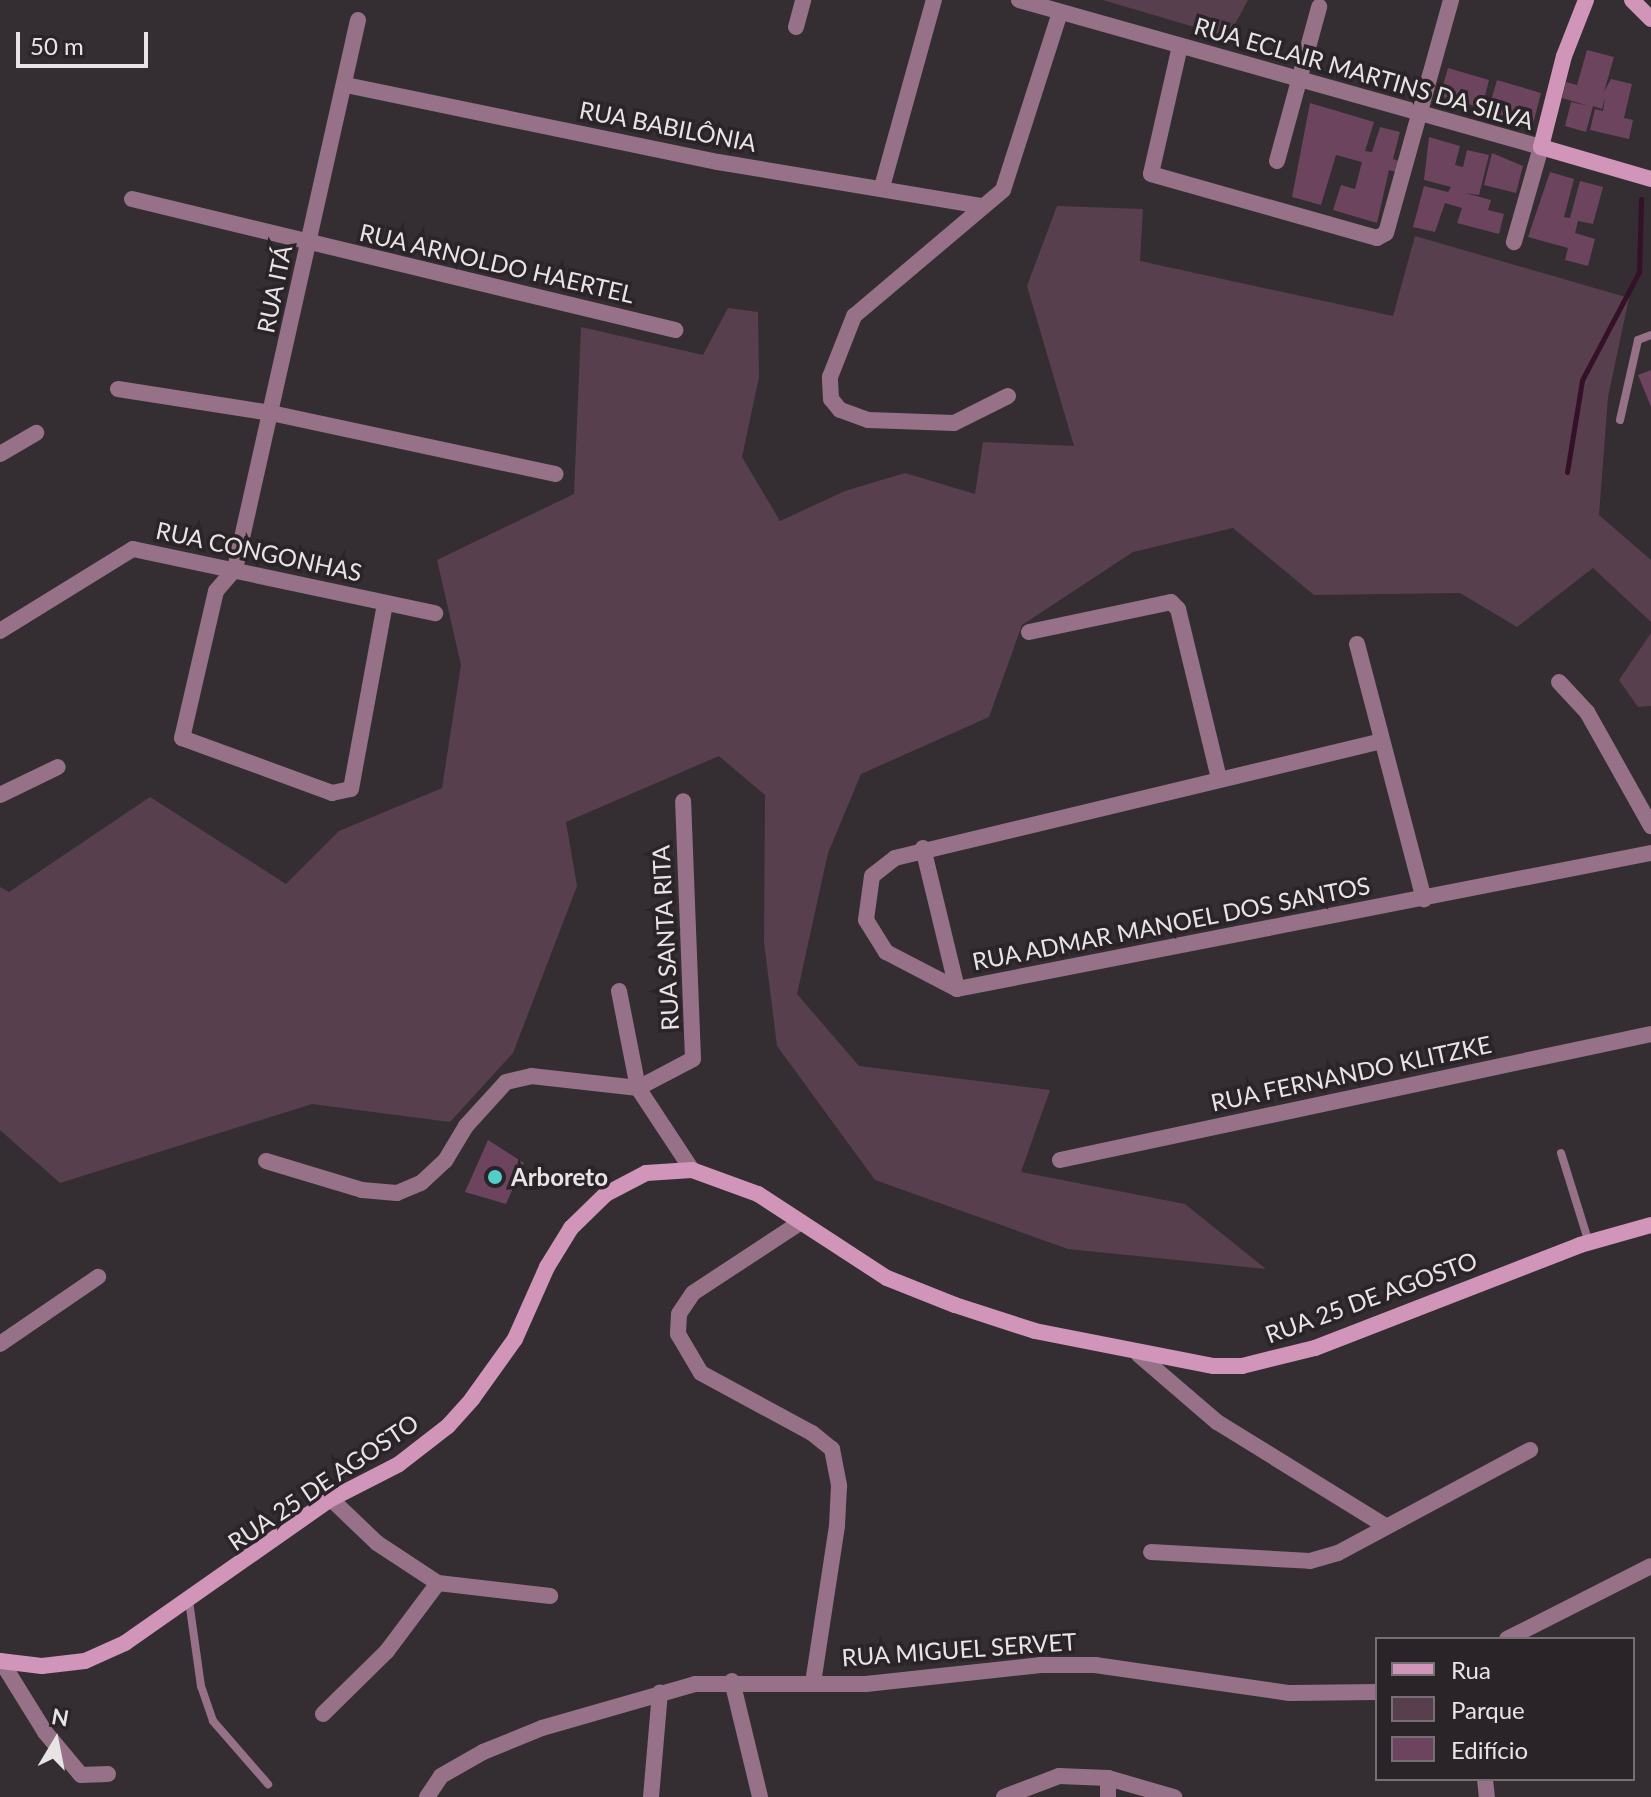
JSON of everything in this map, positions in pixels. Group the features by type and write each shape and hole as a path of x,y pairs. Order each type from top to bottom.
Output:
{"street":[{"path":"796,27 803,0"},
{"path":"882,187 934,0"},
{"name":"RUA ECLAIR MARTINS DA SILVA","path":"1019,0 1651,180"},
{"path":"1180,46 1151,174 1367,240 1386,233 1451,0"},
{"path":"1514,242 1582,8 1600,0"},
{"path":"1632,0 1651,19"},
{"path":"1277,161 1319,7"},
{"path":"1008,396 954,423 868,420 840,410 831,399 830,377 854,316 1003,190 1013,171 1060,12"},
{"name":"RUA ITÁ","path":"235,569 346,85 358,20"},
{"name":"RUA BABILÔNIA","path":"346,85 718,162 982,206"},
{"path":"1651,172 1651,180"},
{"name":"RUA ARNOLDO HAERTEL","path":"132,199 675,330"},
{"path":"118,389 271,413 556,474"},
{"path":"0,454 36,433"},
{"name":"RUA CONGONHAS","path":"0,631 133,549 435,613"},
{"path":"235,569 216,591 182,738 332,793 351,789 385,603"},
{"path":"1029,632 1171,602 1178,609 1219,778"},
{"path":"1357,644 1424,899"},
{"path":"1559,682 1587,712 1651,826"},
{"name":"RUA ADMAR MANOEL DOS SANTOS","path":"1382,741 923,848 895,858 872,876 866,920 886,952 957,989 1651,853"},
{"path":"0,795 58,767"},
{"name":"RUA SANTA RITA","path":"638,1088 693,1059 695,1052 683,801"},
{"path":"923,848 957,989"},
{"path":"619,991 638,1088 692,1170"},
{"name":"RUA FERNANDO KLITZKE","path":"1060,1160 1651,1034"},
{"path":"266,1161 362,1190 397,1193 421,1183 445,1161 466,1126 506,1082 531,1076 638,1088"},
{"name":"RUA 25 DE AGOSTO","path":"0,1661 42,1666 85,1661 125,1643 331,1499 399,1464 448,1426 472,1399 515,1339 547,1267 591,1205 646,1173 692,1170 758,1194 887,1278 955,1305 1035,1331 1139,1355 1242,1366 1315,1348 1589,1243 1648,1228"},
{"path":"801,1222 693,1293 679,1314 678,1334 701,1373 812,1433 832,1449 839,1486 837,1526 813,1682"},
{"path":"0,1344 98,1277"},
{"path":"1139,1355 1217,1422 1384,1525"},
{"path":"1151,1552 1310,1561 1338,1553 1384,1525 1530,1450"},
{"path":"331,1499 377,1543 438,1583 550,1596"},
{"path":"1511,1637 1651,1566"},
{"path":"323,1714 387,1651 438,1583"},
{"path":"0,1661 45,1732 81,1775 108,1774"},
{"name":"RUA MIGUEL SERVET","path":"427,1797 441,1776 483,1752 660,1692 732,1681 866,1684 1041,1665 1095,1665 1290,1693 1375,1692"},
{"path":"732,1681 760,1797"},
{"path":"651,1797 660,1692"},
{"path":"1004,1797 1059,1776 1108,1778 1174,1797"},
{"path":"1108,1778 1108,1797"}],"lane":[{"path":"1620,420 1638,340 1651,335"},
{"path":"1561,1153 1589,1243"},
{"path":"189,1601 201,1686 213,1721 268,1784"}],"green space":[{"path":"1103,0 1248,0 1228,37"},
{"path":"1057,206 1143,209 1140,261 1393,316 1415,236 1629,298 1608,397 1599,515 1651,560 1651,622 1593,568 1517,627 1460,593 1314,595 1233,528 1133,552 1022,625 989,717 861,774 828,853 797,994 859,1066 1050,1090 1021,1172 1185,1204 1266,1269 1068,1249 875,1180 777,1046 764,942 765,795 719,756 566,822 577,886 513,1053 450,1122 312,1104 60,1183 0,1130 0,887 9,892 150,797 286,884 339,831 442,788 461,665 437,560 574,494 581,327 703,355 728,308 758,312 759,377 742,457 780,521 845,491 905,473 975,494 983,442 1074,446 1027,286"},
{"path":"1651,633 1651,706 1638,707 1619,680"}],"building":[{"path":"1587,50 1614,57 1604,92 1611,79 1632,84 1624,118 1633,120 1629,139 1590,130 1595,109 1603,111 1605,97 1602,109 1593,106 1586,132 1565,126 1571,102 1589,106 1562,98 1566,82 1577,85"},
{"path":"1448,68 1489,80 1482,108 1440,96"},
{"path":"1497,80 1541,93 1533,124 1488,111"},
{"path":"1310,103 1374,122 1365,151 1372,152 1380,127 1400,132 1393,159 1399,161 1396,172 1389,170 1377,223 1333,210 1341,185 1355,189 1362,162 1336,155 1321,205 1292,197"},
{"path":"1429,137 1460,146 1455,165 1463,167 1467,150 1489,155 1479,195 1465,193 1491,200 1488,210 1504,214 1499,234 1457,223 1462,208 1445,203 1435,232 1413,227 1424,186 1448,192 1451,187 1424,180"},
{"path":"1492,153 1523,166 1516,193 1484,185"},
{"path":"1550,172 1574,179 1564,217 1570,218 1580,181 1603,187 1593,224 1578,221 1575,233 1595,239 1588,266 1565,260 1568,248 1528,237"},
{"path":"1651,370 1651,407 1638,375"},
{"name":"Arboreto","path":"488,1140 524,1163 506,1204 465,1192"}],"waterway":[{"path":"1567,472 1582,380 1639,272 1641,199"}],"place":[{"name":"Arboreto","path":"495,1177"}]}
